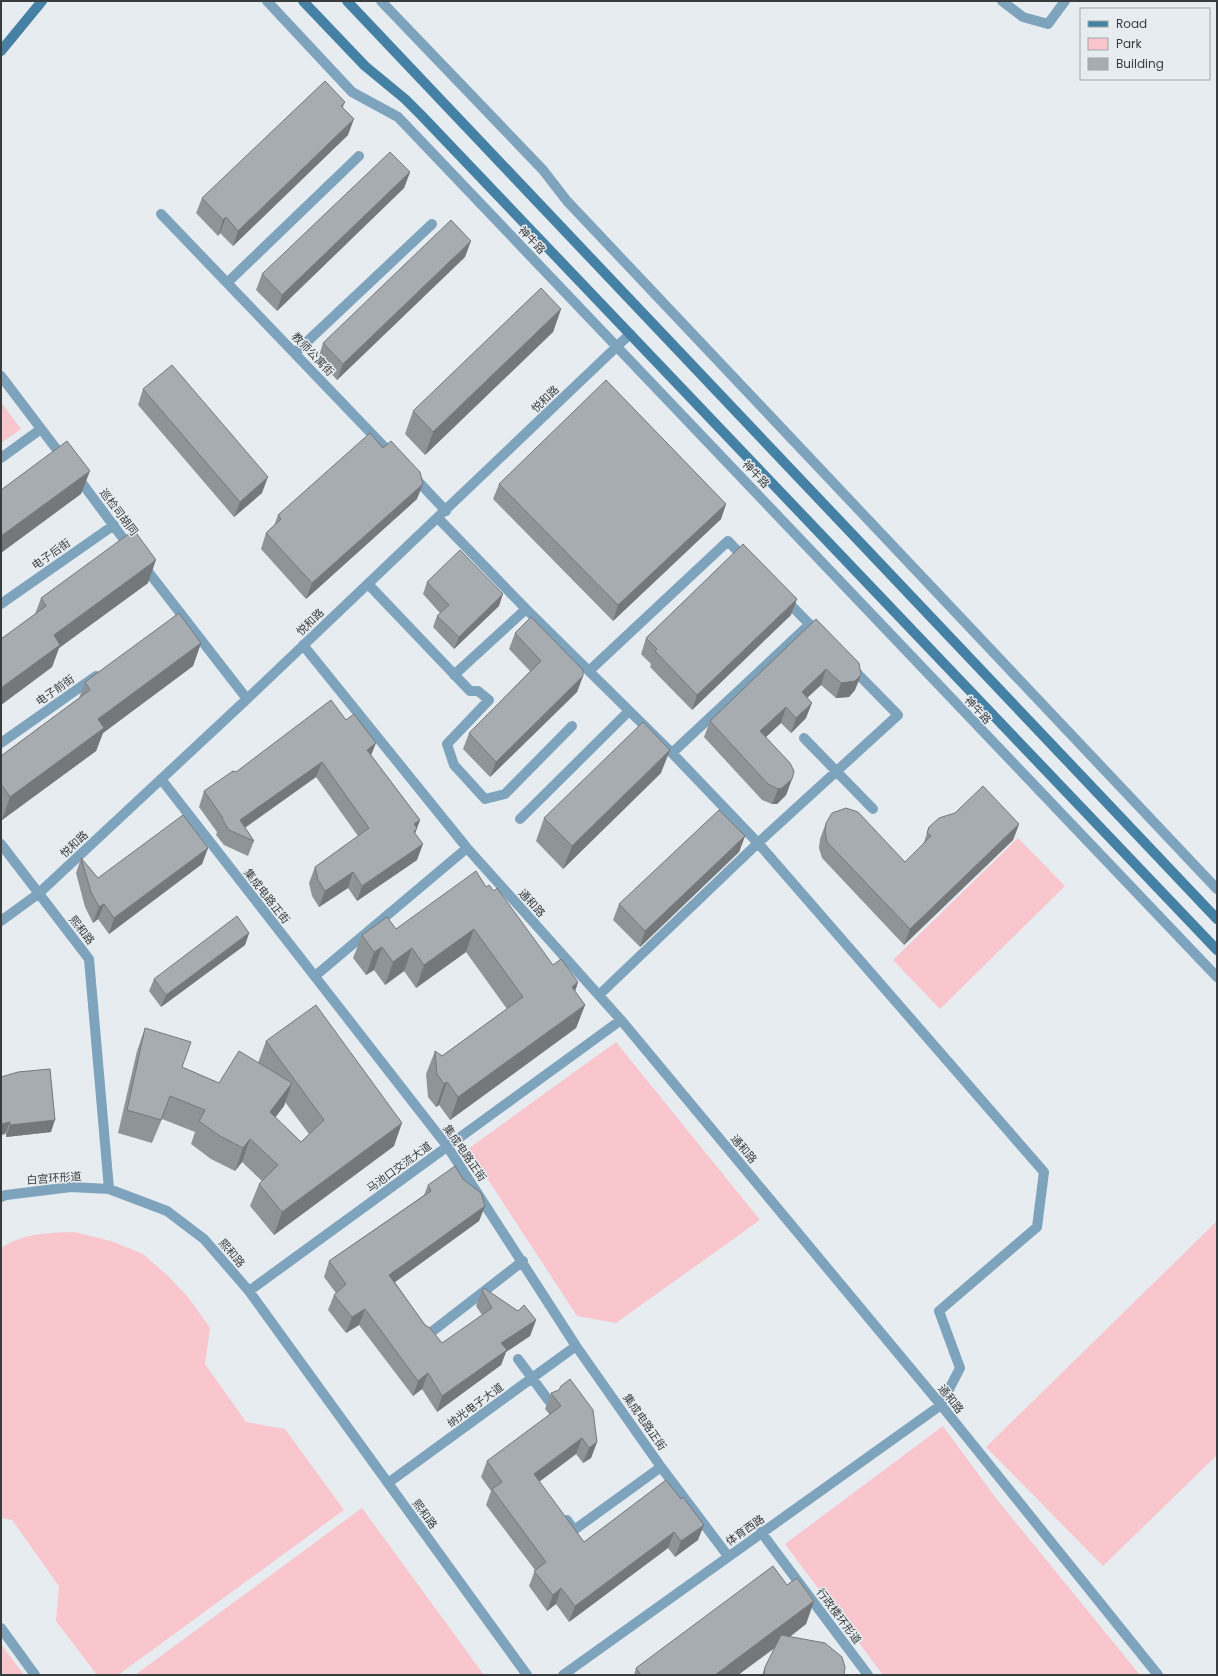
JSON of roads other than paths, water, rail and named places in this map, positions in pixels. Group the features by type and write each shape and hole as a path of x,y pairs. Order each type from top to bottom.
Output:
{"main road":[{"path":"1,51 42,1"},
{"name":"神牛路","path":"303,1 366,66 406,99 1217,950"},
{"path":"347,1 1217,919"}],"street":[{"name":"神牛路","path":"267,1 352,92 398,117 934,679 965,715 1217,977"},
{"path":"381,1 543,170 567,201 1217,889"},
{"path":"1002,1 1022,17 1048,24 1065,1"},
{"path":"228,282 359,156"},
{"name":"教师公寓街","path":"161,214 446,510"},
{"path":"295,353 432,224"},
{"name":"悦和路","path":"1,921 38,894 247,699 630,334"},
{"name":"巡检司胡同","path":"1,376 114,525 178,618 247,699"},
{"path":"1,458 41,429"},
{"path":"438,518 526,609 672,753 758,843 1044,1172 1037,1227 939,1311 960,1368 941,1405"},
{"name":"电子后街","path":"1,604 114,525"},
{"path":"589,671 728,541 755,569"},
{"path":"368,584 470,691 478,691 489,700 447,744 454,765 485,799 505,794 572,726"},
{"path":"777,591 826,641"},
{"path":"454,675 526,609"},
{"path":"672,753 810,624"},
{"name":"通和路","path":"303,646 467,848 621,1020 941,1405 1158,1675"},
{"path":"599,996 758,843 898,715 843,658"},
{"name":"电子前街","path":"1,743 104,670"},
{"path":"520,819 630,711"},
{"path":"804,738 873,809"},
{"name":"集成电路正街","path":"161,779 447,1146 523,1261 576,1346 661,1467 728,1556"},
{"name":"熙和路","path":"1,844 88,959 109,1189 167,1212 204,1239 249,1292 527,1675"},
{"path":"315,976 467,848"},
{"name":"马池口交流大道","path":"249,1292 621,1020"},
{"name":"白宫环形道","path":"1,1197 6,1195 72,1187 109,1189"},
{"path":"417,1326 425,1337 523,1261"},
{"name":"纳光电子大道","path":"388,1483 576,1346"},
{"path":"518,1359 549,1401"},
{"name":"体育西路","path":"563,1675 941,1405"},
{"path":"561,1511 574,1530 661,1467"},
{"name":"行政楼环形道","path":"762,1532 868,1675"},
{"path":"1,1628 36,1675"}]}
